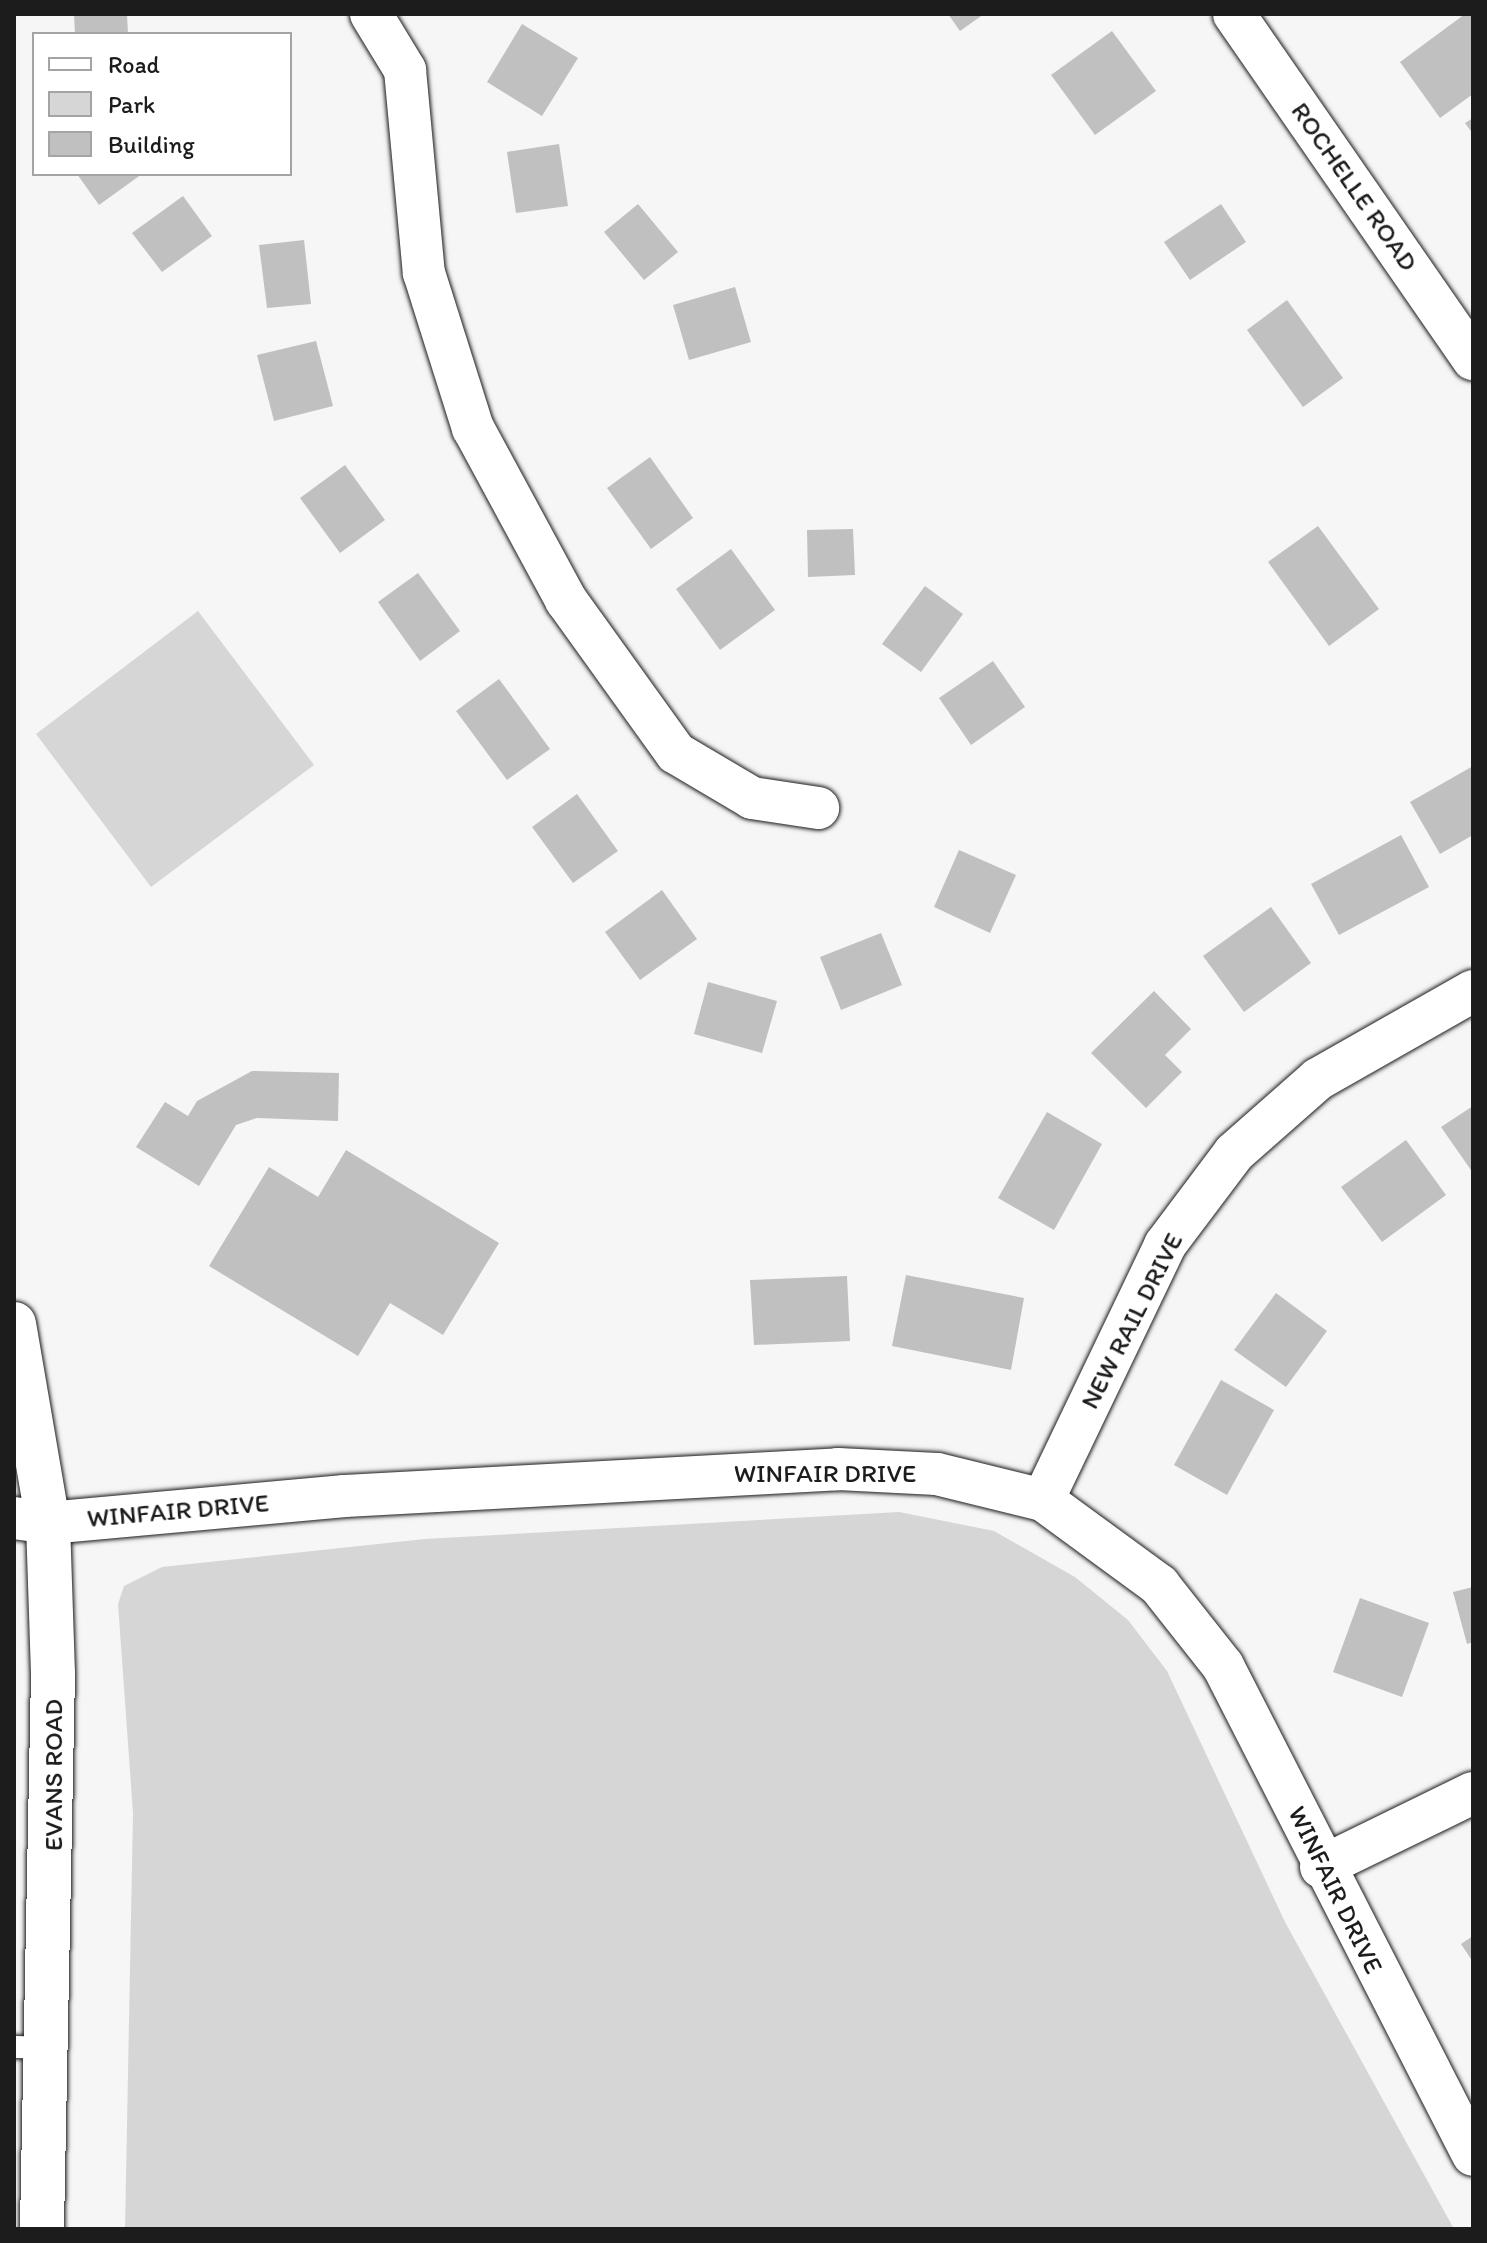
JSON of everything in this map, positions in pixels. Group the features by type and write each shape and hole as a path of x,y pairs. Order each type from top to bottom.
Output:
{"main road":[{"name":"EVANS ROAD","path":"14,1324 55,1844 32,2048 42,2229"}],"street":[{"path":"371,14 405,70 424,273 473,428 566,600 676,753 752,798 818,808"},
{"name":"ROCHELLE ROAD","path":"1234,14 1461,316 1473,359"},
{"name":"NEW RAIL DRIVE","path":"1043,1500 1165,1245 1234,1153 1318,1079 1473,991"},
{"name":"WINFAIR DRIVE","path":"31,1521 345,1496 838,1469 937,1474 1043,1500 1112,1544 1191,1621 1223,1666 1321,1867 1473,2155"},
{"path":"1321,1867 1473,1793"}],"green space":[{"path":"198,611 314,765 151,887 36,734"},
{"path":"899,1512 994,1531 1075,1577 1128,1620 1167,1671 1285,1922 1454,2229 125,2229 133,1813 118,1604 124,1586 162,1567 425,1539"}],"building":[{"path":"74,14 127,14 128,32 75,32"},
{"path":"948,14 984,14 960,31"},
{"path":"1465,14 1473,14 1473,94 1440,118 1400,62"},
{"path":"522,24 578,58 542,116 487,82"},
{"path":"1112,31 1156,91 1095,135 1051,75"},
{"path":"1473,118 1473,134 1465,123"},
{"path":"559,144 568,206 516,213 507,152"},
{"path":"78,176 139,176 99,205"},
{"path":"183,196 212,236 162,272 132,233"},
{"path":"638,204 678,252 644,280 604,232"},
{"path":"1221,204 1246,242 1190,280 1164,242"},
{"path":"304,240 311,304 267,308 259,245"},
{"path":"735,287 751,342 689,360 673,305"},
{"path":"1287,300 1343,378 1303,407 1247,330"},
{"path":"316,341 333,406 274,421 257,355"},
{"path":"650,457 693,518 651,549 607,488"},
{"path":"345,465 385,520 340,553 300,498"},
{"path":"1318,526 1379,609 1329,646 1268,562"},
{"path":"853,529 855,575 808,577 807,530"},
{"path":"731,549 775,610 720,650 676,589"},
{"path":"418,573 460,631 420,661 378,602"},
{"path":"925,586 963,614 921,672 882,644"},
{"path":"993,661 1025,707 971,745 939,698"},
{"path":"499,679 550,749 507,780 456,711"},
{"path":"1473,766 1473,835 1440,854 1410,802"},
{"path":"577,794 618,851 573,883 532,827"},
{"path":"1401,835 1429,887 1339,935 1311,884"},
{"path":"959,850 1016,875 990,933 934,907"},
{"path":"662,890 697,939 640,980 605,932"},
{"path":"1271,907 1311,963 1244,1012 1203,956"},
{"path":"881,933 902,985 841,1010 820,957"},
{"path":"708,982 777,1001 762,1053 694,1034"},
{"path":"1154,991 1191,1029 1165,1055 1182,1072 1146,1108 1091,1053"},
{"path":"252,1071 339,1073 338,1121 257,1118 236,1125 199,1186 136,1147 165,1102 188,1116 197,1101"},
{"path":"1473,1106 1473,1173 1441,1127"},
{"path":"1047,1112 1102,1144 1054,1230 998,1198"},
{"path":"1406,1140 1446,1195 1382,1242 1341,1187"},
{"path":"346,1150 499,1243 443,1335 390,1303 358,1356 209,1266 269,1167 318,1197"},
{"path":"906,1275 1024,1298 1011,1370 892,1346"},
{"path":"847,1276 850,1341 754,1345 750,1280"},
{"path":"1276,1293 1327,1331 1286,1387 1234,1350"},
{"path":"1221,1380 1274,1410 1227,1495 1174,1465"},
{"path":"1473,1587 1473,1642 1467,1644 1453,1592"},
{"path":"1360,1598 1429,1623 1402,1697 1333,1672"},
{"path":"1473,1936 1473,1962 1461,1944"}]}
